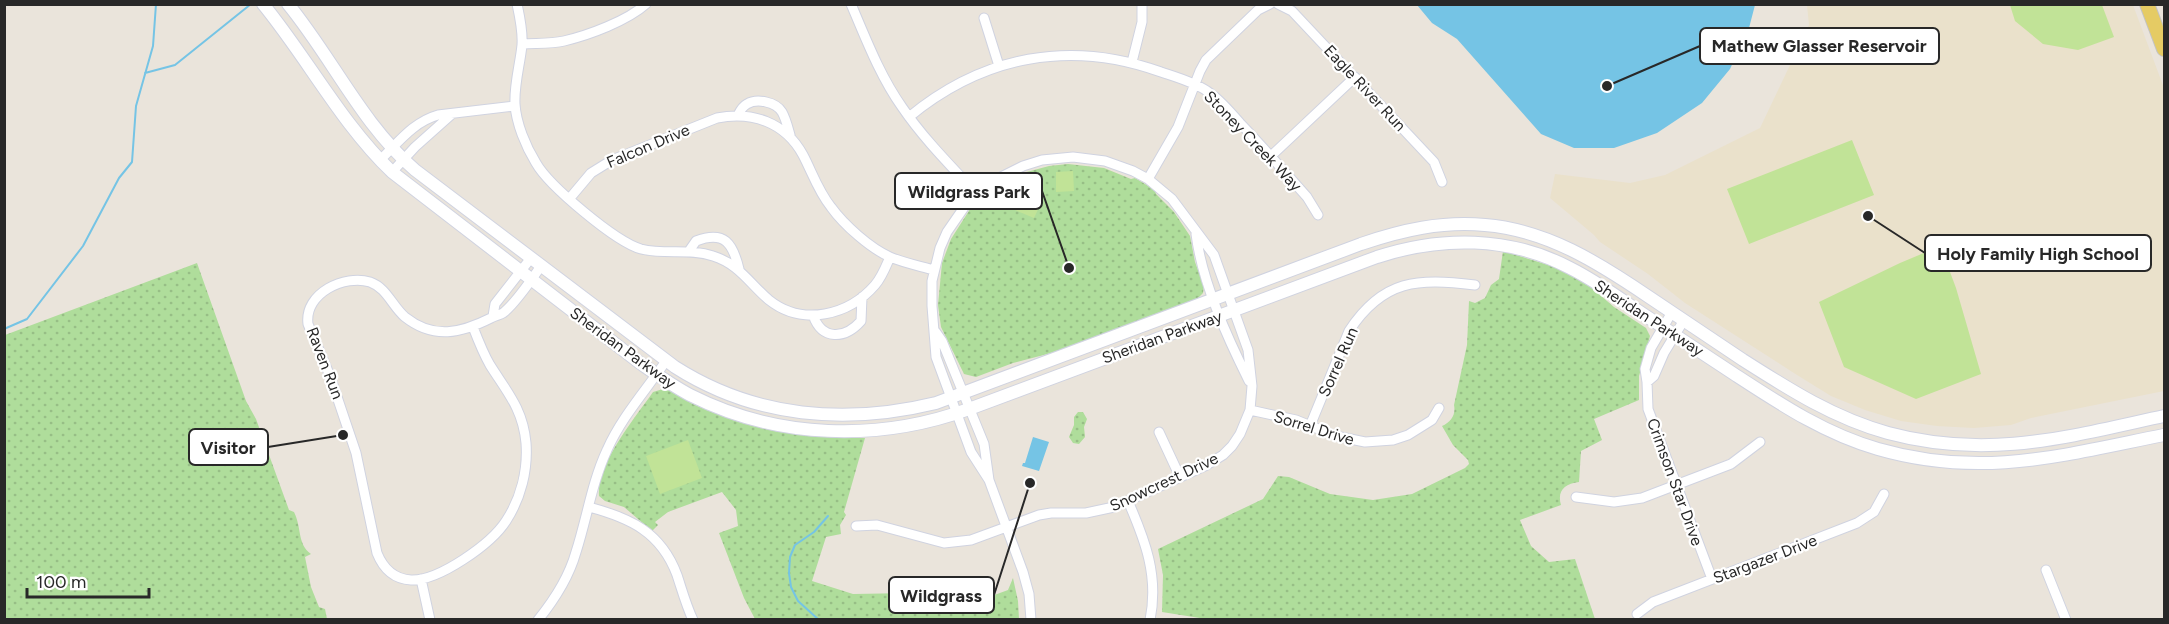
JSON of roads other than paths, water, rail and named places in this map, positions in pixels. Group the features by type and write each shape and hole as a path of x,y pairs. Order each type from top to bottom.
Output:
{"main road":[{"name":"Sheridan Parkway","path":"263,4 280,24 340,111 392,172 520,272 657,374 689,394 730,412 761,422 834,432 909,426 963,411 1395,251 1426,244 1469,242 1521,249 1556,261 1588,278 1786,409 1825,429 1862,444 1906,456 1962,464 2024,462 2164,435"},
{"name":"Sheridan Parkway","path":"288,4 370,124 403,159 666,361 704,384 732,395 799,413 840,416 908,410 957,396 1389,234 1426,226 1471,224 1525,232 1571,249 1610,271 1819,407 1860,424 1916,440 1975,447 2018,445 2056,440 2164,417"},
{"path":"2148,4 2164,49"}],"street":[{"path":"517,4 522,44 515,88 515,106 528,149 548,180 613,233 640,249 689,251 729,261 769,300 784,310 813,315 831,314 847,308 862,297 876,284 890,257"},
{"path":"522,44 563,41 581,36 635,14 646,4"},
{"path":"850,4 888,84 909,117 977,194"},
{"path":"1132,62 1142,22 1142,4"},
{"path":"1148,179 1174,135 1200,71 1214,51 1258,10 1270,4"},
{"name":"Eagle River Run","path":"1278,4 1292,11 1434,162 1442,182"},
{"path":"984,18 999,66"},
{"name":"Stoney Creek Way","path":"909,117 958,83 999,66 1023,60 1064,55 1132,62 1194,84 1215,97 1271,156 1307,197 1318,214"},
{"path":"1271,156 1355,77"},
{"name":"Falcon Drive","path":"738,115 745,105 751,102 770,103 777,106 783,113 790,135 803,154 815,182 830,207 854,233 890,257 934,270"},
{"path":"380,160 417,124 427,118 515,106"},
{"path":"392,172 452,114"},
{"name":"Falcon Drive","path":"570,198 591,173 612,160 717,118 752,116 775,124 790,135"},
{"name":"Snowcrest Drive","path":"856,526 877,525 944,543 970,540 1039,515 1101,511 1205,466 1223,454 1240,434 1250,410 1252,386 1248,350 1214,255 1183,212 1172,199 1148,179 1133,171 1105,161 1059,157 1010,171 977,194 965,206 947,232 940,248 934,270 932,299 935,331 942,341 957,396"},
{"path":"1196,231 1199,258 1237,358 1252,386"},
{"path":"689,251 696,240 720,238 733,248 739,269"},
{"path":"492,316 495,304 531,258"},
{"name":"Raven Run","path":"421,579 397,577 382,564 377,554 356,453 337,396 308,324 308,309 321,292 345,282 363,280 383,290 404,315 423,328 451,332 473,327 492,316 503,313 541,266"},
{"name":"Sorrel Run","path":"1310,426 1349,331 1377,300 1400,287 1426,281 1475,285"},
{"path":"813,315 820,328 829,333 838,335 847,333 861,321 862,297"},
{"name":"Crimson Star Drive","path":"1672,312 1651,348 1645,369 1648,409 1712,579"},
{"path":"1647,382 1654,376 1684,320"},
{"path":"430,620 421,579 456,564 492,537 506,521 516,503 525,475 526,443 520,415 506,387 490,364 473,327"},
{"path":"538,620 560,589 569,571 607,449 616,432 666,361"},
{"path":"957,396 963,411 984,444 989,480"},
{"name":"Sorrel Drive","path":"1250,410 1296,420 1350,440 1378,442 1393,440 1421,428 1432,420 1439,408"},
{"path":"963,411 971,452 989,480 1023,572 1029,594 1031,620"},
{"path":"1159,432 1180,477"},
{"path":"1576,497 1614,502 1629,501 1676,486 1731,464 1760,442"},
{"name":"Stargazer Drive","path":"1637,614 1653,603 1857,523 1874,512 1884,494"},
{"path":"1128,501 1143,536 1152,568 1153,602 1150,620"},
{"path":"589,507 632,521 655,539 672,562 693,620"},
{"path":"2046,570 2066,620"}],"water":[{"path":"1417,5 1755,5 1749,28 1730,69 1702,103 1657,133 1614,148 1574,148 1541,134 1457,39 1432,23"},
{"path":"1033,437 1049,442 1039,471 1022,466"}],"waterway":[{"path":"4,329 27,319 83,246 119,178 132,162 136,106 153,46 156,4"},
{"path":"145,73 175,65 251,4"},
{"path":"819,620 798,601 791,587 790,557 795,545 814,532 828,516"}],"place":[{"name":"Mathew Glasser Reservoir","path":"1607,86"},
{"name":"Holy Family High School","path":"1868,216"},
{"name":"Wildgrass Park","path":"1069,268"},
{"name":"Visitor","path":"343,435"},
{"name":"Wildgrass","path":"1030,483"}]}
